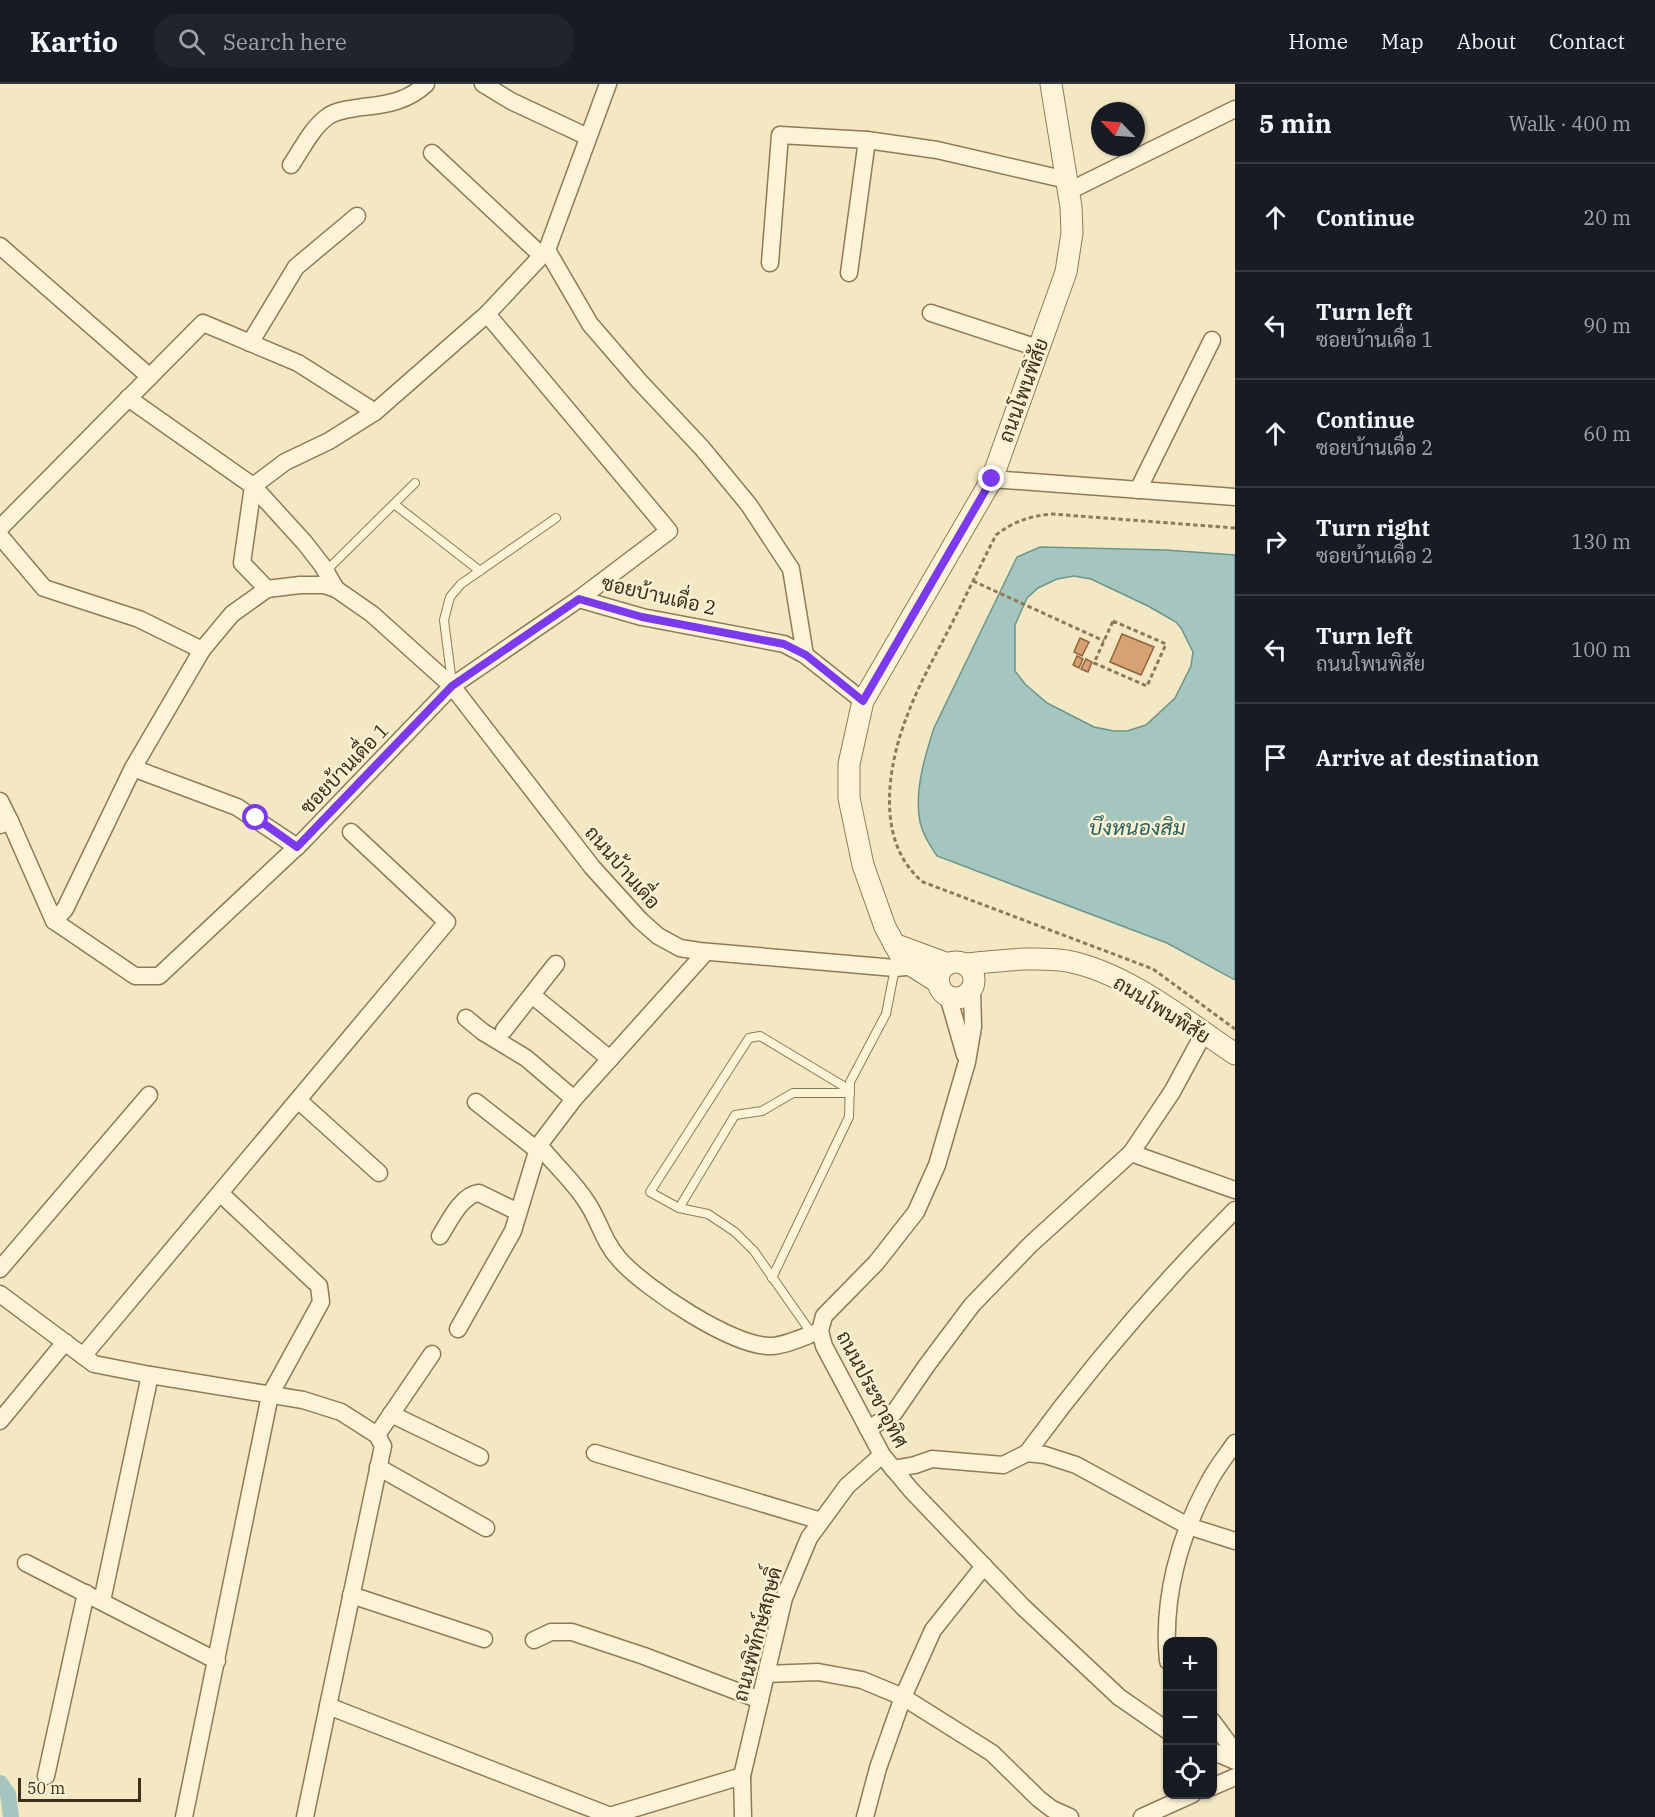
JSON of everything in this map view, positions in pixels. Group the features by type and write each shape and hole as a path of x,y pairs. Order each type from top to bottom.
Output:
{"street":[{"path":"291,165 313,130 328,116 348,109 389,104 405,99 426,84"},
{"path":"483,84 511,101 588,136"},
{"path":"267,589 242,563 253,486 285,462 329,441 375,412 487,314 544,253 608,84"},
{"name":"ถนนโพนพิสัย","path":"904,968 903,960 885,927 862,865 849,798 849,764 863,701 992,479 1066,272 1072,233 1068,185 1051,84"},
{"path":"770,263 780,135 867,140 938,150 1068,185 1235,109"},
{"path":"849,273 867,140"},
{"path":"432,153 544,253 590,324 716,464 749,505 791,569 806,655"},
{"path":"250,343 296,267 357,216"},
{"path":"0,246 150,377"},
{"path":"931,313 1038,348"},
{"path":"487,314 669,531 579,599"},
{"path":"0,528 203,323 298,363 375,412"},
{"path":"1138,490 1212,340"},
{"path":"128,398 253,486 304,542 326,571 336,589"},
{"path":"992,479 1235,497"},
{"path":"0,536 44,588 139,619 202,650"},
{"path":"0,801 5,823 54,921 65,909 75,890 133,768 202,650 232,614 267,589 324,585 336,589"},
{"name":"ถนนบ้านเดื่อ","path":"336,589 372,614 452,686 592,867 640,920 658,936 680,948 706,952 904,968 949,962"},
{"name":"ซอยบ้านเดื่อ 2","path":"452,686 579,599 642,617 784,644 806,655 863,701"},
{"name":"ซอยบ้านเดื่อ 1","path":"54,921 135,976 159,976 297,847 452,686"},
{"path":"133,768 237,807 297,847"},
{"path":"83,1356 447,921 351,832"},
{"path":"894,944 949,962 974,974 973,987 969,994 959,998 904,968"},
{"path":"458,1329 513,1231 538,1148 574,1098 706,952"},
{"path":"973,987 1016,960"},
{"name":"ถนนโพนพิสัย","path":"949,962 1068,961 1102,972 1147,994 1235,1054"},
{"path":"949,962 940,972 943,990 967,1062"},
{"path":"504,1030 556,964"},
{"name":"ถนนประชาอุทิศ","path":"973,987 973,1027 967,1062 937,1165 916,1212 876,1263 824,1316 816,1333 882,1455 910,1490 1023,1607 1119,1697 1163,1728"},
{"path":"532,995 610,1059"},
{"path":"465,1018 483,1032 526,1058 574,1098"},
{"path":"868,1429 894,1413 972,1305 1031,1244 1131,1154 1172,1092 1203,1033"},
{"path":"0,1269 149,1095"},
{"path":"298,1100 379,1173"},
{"path":"476,1102 538,1148 586,1202 606,1243 622,1262 660,1293 717,1331 757,1345 774,1346 816,1333"},
{"path":"1131,1154 1235,1190"},
{"path":"184,1817 270,1395 321,1302 319,1286 220,1193"},
{"path":"440,1236 464,1201 474,1193 479,1193 518,1212"},
{"path":"893,1469 915,1465 932,1458 1003,1465 1027,1453 1079,1383 1196,1249 1235,1210"},
{"path":"0,1294 94,1364 303,1400 341,1412 377,1436 383,1446 305,1817"},
{"path":"0,1421 65,1342"},
{"path":"377,1436 432,1354"},
{"path":"102,1601 150,1375"},
{"path":"391,1414 480,1457"},
{"path":"1166,1637 1170,1587 1188,1526 1209,1481 1235,1443"},
{"path":"1027,1453 1045,1455 1076,1465 1188,1526 1235,1541"},
{"path":"596,1454 821,1521"},
{"name":"ถนนพิทักษ์สฤษดิ์","path":"742,1817 742,1776 784,1598 809,1538 847,1486 882,1455"},
{"path":"378,1467 486,1528"},
{"path":"26,1563 217,1661"},
{"path":"865,1817 878,1768 903,1697 933,1630 984,1566"},
{"path":"46,1776 86,1593"},
{"path":"351,1595 484,1639"},
{"path":"534,1640 551,1632 572,1632 644,1656 760,1700"},
{"path":"766,1674 818,1672 862,1680 903,1697 992,1753 1039,1799 1052,1809 1070,1817"},
{"path":"328,1706 607,1816 742,1776"},
{"path":"1217,1729 1235,1752"},
{"path":"1217,1753 1235,1761"},
{"path":"1217,1784 1235,1777"},
{"path":"1142,1817 1182,1799"}],"lane":[{"path":"326,571 415,483"},
{"path":"394,504 480,571"},
{"path":"452,686 444,620 450,597 461,584 556,518"},
{"path":"771,1278 849,1117 854,1072 886,1014 904,968"},
{"path":"816,1333 771,1278 754,1251 735,1232 708,1214 679,1208 650,1192 749,1038 760,1036 850,1092"},
{"path":"679,1208 735,1115 762,1111 793,1094 850,1092"}],"path":[{"path":"1235,528 1052,514 1030,516 1009,525 996,535 914,698 896,751 890,793 894,842 915,875 923,882 1153,969 1235,1029"},
{"path":"973,581 1104,641"},
{"path":"1113,621 1166,644 1147,686 1094,663 1104,641 1113,621"}],"water":[{"name":"บึงหนองสิม","path":"1040,547 1166,550 1235,555 1235,980 1167,943 937,856 927,840 920,822 918,798 924,762 934,728 1017,557","holes":["1074,576 1091,579 1176,622 1193,652 1191,666 1175,698 1146,725 1127,731 1094,727 1047,703 1025,684 1015,671 1015,625 1027,598 1038,588 1057,579"]}],"building":[{"path":"1122,634 1154,647 1141,675 1110,662"},
{"path":"1080,638 1089,642 1082,656 1074,652"},
{"path":"1077,656 1083,659 1079,668 1073,665"},
{"path":"1086,659 1092,662 1088,672 1081,669"}],"waterway":[{"path":"0,1783 8,1794 11,1817"}],"route":[{"path":"256,818 297,847 452,686 579,599 642,617 784,644 806,655 863,701 992,479"}]}
